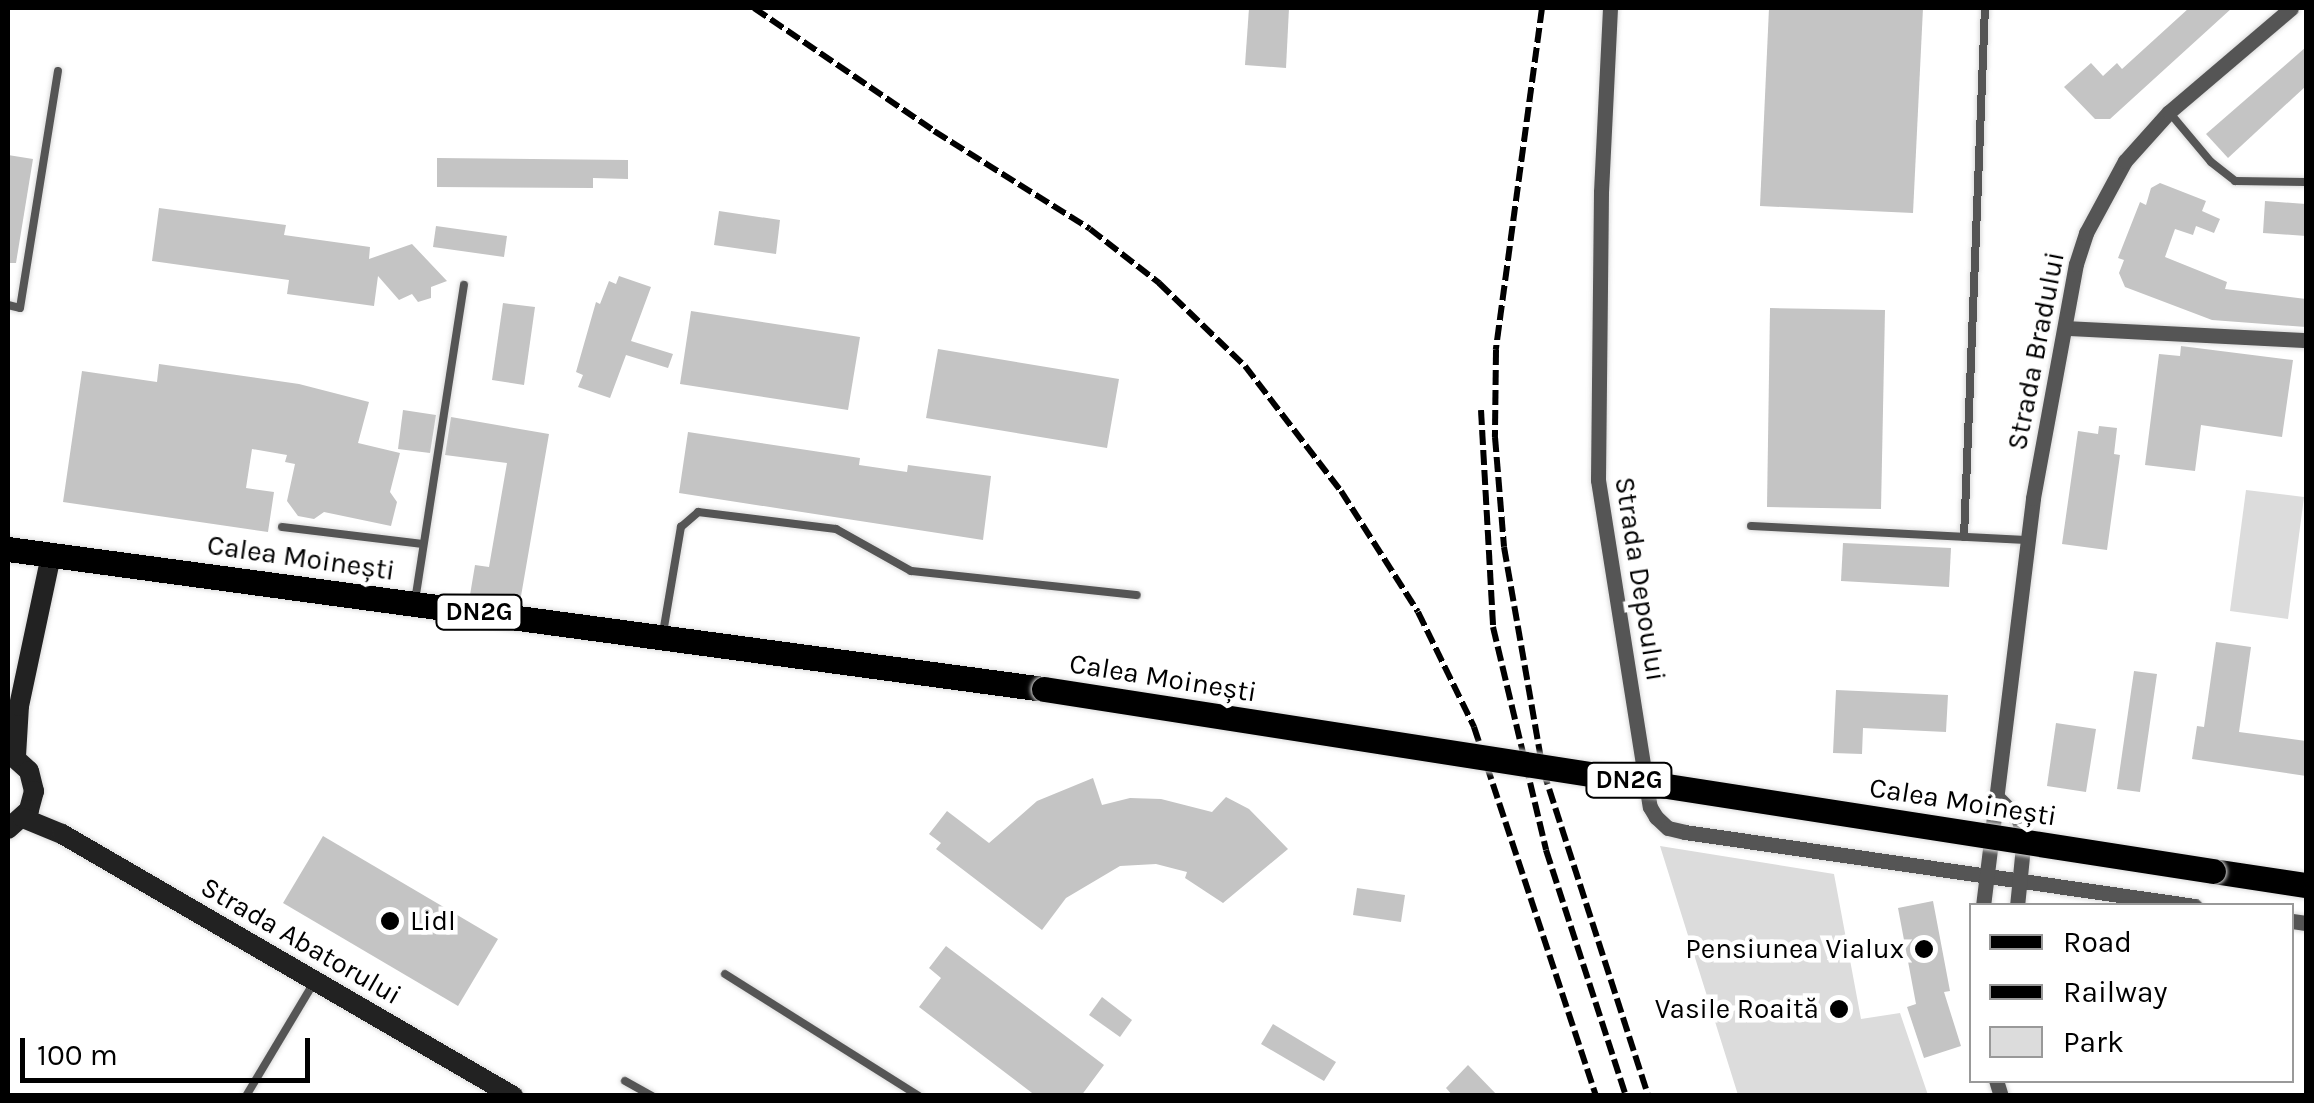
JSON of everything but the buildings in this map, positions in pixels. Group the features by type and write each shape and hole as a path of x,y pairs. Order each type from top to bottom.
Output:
{"main road":[{"name":"Calea Moinești","path":"8,549 1044,690 2306,885"}],"street":[{"name":"Strada Depoului","path":"1610,8 1603,118 1598,480 1650,807 1668,828 1685,832 1987,872 2178,903"},
{"name":"Strada Bradului","path":"1983,903 2027,540 2076,264 2102,198 2125,161 2169,112 2290,8"},
{"path":"2067,328 2306,340"},
{"path":"21,816 33,781 12,754 51,555"},
{"path":"8,728 19,706"},
{"path":"1998,791 2018,818 2024,836 2017,903"},
{"name":"Strada Abatorului","path":"21,816 62,834 513,1096"}],"lane":[{"path":"1964,537 1985,8"},
{"path":"8,305 20,308 58,71"},
{"path":"2169,112 2211,162 2234,181 2306,182"},
{"path":"415,604 464,284"},
{"path":"662,637 682,527 698,512 836,529 911,570 1137,595"},
{"path":"282,526 423,544"},
{"path":"1752,526 2027,540"},
{"path":"725,974 919,1096"},
{"path":"246,1096 315,980"},
{"path":"625,1081 652,1096"}],"green space":[{"path":"2246,490 2304,497 2288,619 2230,611"},
{"path":"1660,846 1834,874 1861,1019 1900,1013 1928,1095 1738,1095"}],"railway":[{"path":"754,8 934,131 1090,229 1159,283 1245,366 1341,491 1418,612 1474,727 1596,1096"},
{"path":"1542,8 1496,350 1495,437 1504,547 1543,770 1648,1096"},
{"path":"1481,410 1493,627 1546,850 1626,1096"}],"place":[{"name":"Lidl","path":"390,921"},
{"name":"Pensiunea Vialux","path":"1924,949"},
{"name":"Vasile Roaită","path":"1839,1009"}]}
